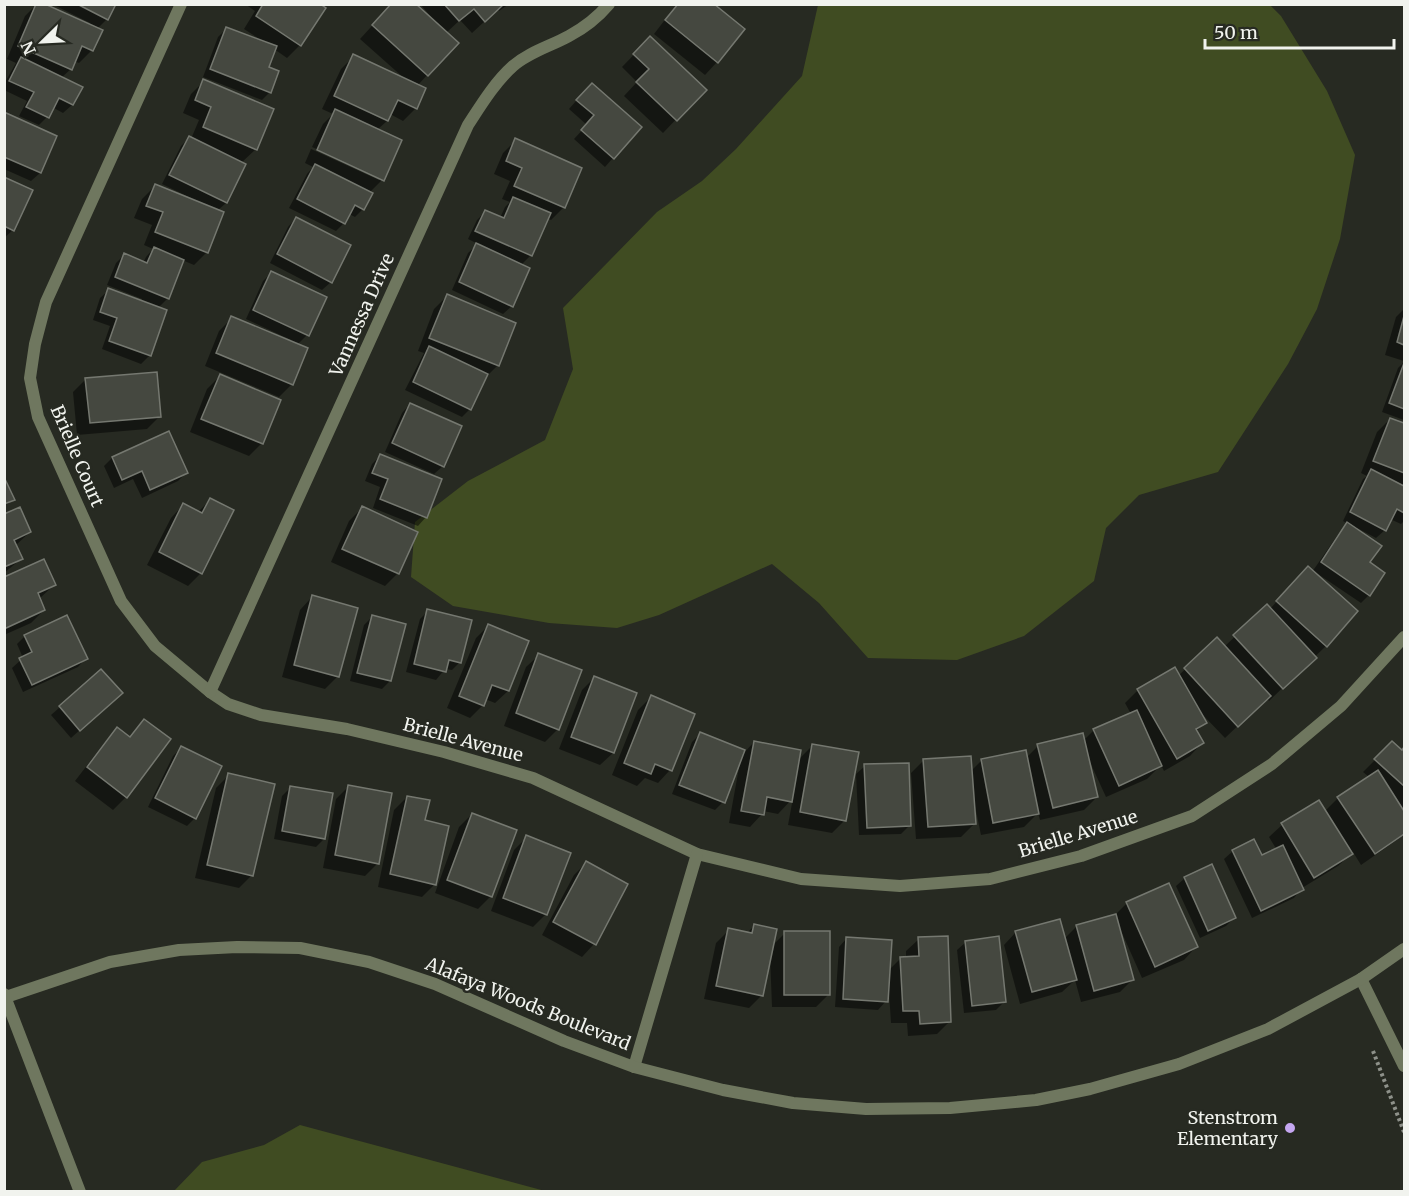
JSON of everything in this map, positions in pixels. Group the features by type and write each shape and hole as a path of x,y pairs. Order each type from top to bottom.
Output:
{"street":[{"name":"Brielle Court","path":"181,4 46,302 30,378 38,417 121,601 155,646 210,692"},
{"name":"Vannessa Drive","path":"210,692 468,125 484,100 513,66 543,47 569,36 600,15 609,4"},
{"name":"Brielle Avenue","path":"210,692 228,704 261,716 347,729 444,752 532,778 697,854 801,879 900,886 990,879 1081,856 1192,816 1272,764 1341,706 1404,637"},
{"path":"634,1067 697,854"},
{"name":"Alafaya Woods Boulevard","path":"5,997 110,962 178,950 237,947 300,948 369,962 435,984 564,1041 634,1067 723,1090 793,1103 866,1109 950,1108 1036,1100 1090,1089 1179,1064 1268,1029 1361,979 1404,949"},
{"path":"1361,979 1404,1066"},
{"path":"5,997 80,1191"}],"path":[{"path":"1373,1049 1404,1132"}],"green space":[{"path":"818,5 1270,5 1281,16 1327,91 1355,155 1340,239 1317,309 1288,364 1218,472 1139,495 1106,528 1094,581 1024,636 957,660 868,658 819,603 772,564 659,615 617,628 549,623 453,606 411,577 415,522 468,481 545,440 573,369 563,308 657,212 702,181 736,149 802,76"},
{"path":"300,1125 545,1191 174,1191 202,1162 264,1145"}],"building":[{"path":"36,4 45,4 103,30 93,51 82,46 72,70 18,46"},
{"path":"77,4 116,4 108,20"},
{"path":"263,4 320,4 326,8 301,46 256,16"},
{"path":"391,4 416,4 459,43 428,76 372,25"},
{"path":"444,4 504,4 485,22 474,9 459,21"},
{"path":"678,4 714,4 745,29 718,63 665,20"},
{"path":"226,27 277,46 269,67 279,71 271,93 210,69"},
{"path":"650,36 707,90 677,121 636,82 649,69 633,54"},
{"path":"353,54 426,88 417,109 398,100 388,121 334,96"},
{"path":"21,57 83,87 73,105 59,98 49,118 26,107 34,92 9,81"},
{"path":"203,79 274,109 257,150 203,127 211,107 195,100"},
{"path":"592,83 642,127 614,159 581,130 594,115 576,100"},
{"path":"335,109 402,140 384,181 317,150"},
{"path":"4,112 57,136 41,173 4,157"},
{"path":"189,136 246,164 227,203 169,175"},
{"path":"515,138 582,168 565,208 514,186 522,168 506,161"},
{"path":"315,164 373,193 364,210 355,205 345,224 297,199"},
{"path":"4,177 33,190 14,231 4,226"},
{"path":"155,184 224,212 208,253 155,232 163,212 146,206"},
{"path":"513,197 551,213 532,256 475,231 485,210 504,218"},
{"path":"296,217 351,245 332,283 277,254"},
{"path":"476,243 530,268 513,307 459,282"},
{"path":"154,247 184,260 169,299 115,277 124,253 147,263"},
{"path":"271,271 327,297 309,336 253,310"},
{"path":"108,288 167,310 151,356 109,341 117,318 100,312"},
{"path":"447,294 516,323 499,366 429,338"},
{"path":"231,316 308,348 293,385 216,353"},
{"path":"1404,316 1404,345 1397,342"},
{"path":"429,346 488,374 471,410 413,382"},
{"path":"1404,363 1404,409 1389,403"},
{"path":"157,372 161,417 90,423 85,378"},
{"path":"220,374 281,400 263,444 201,419"},
{"path":"410,403 462,426 444,467 392,443"},
{"path":"1390,418 1404,423 1404,473 1373,461"},
{"path":"169,431 188,473 150,490 142,471 122,480 112,457"},
{"path":"380,454 442,479 427,518 380,499 388,479 372,473"},
{"path":"1371,469 1404,486 1404,513 1397,509 1386,531 1350,512"},
{"path":"4,477 15,500 4,504"},
{"path":"210,498 234,510 202,574 159,552 183,503 202,513"},
{"path":"362,506 418,532 399,574 342,549"},
{"path":"20,507 31,532 14,540 23,559 4,567 4,514"},
{"path":"1347,522 1382,546 1370,562 1385,573 1370,596 1321,562"},
{"path":"44,559 56,585 38,593 45,610 4,629 4,577"},
{"path":"1308,566 1358,611 1327,647 1276,601"},
{"path":"312,595 358,608 339,677 294,665"},
{"path":"1267,604 1317,658 1283,689 1233,635"},
{"path":"427,609 472,620 461,663 449,660 446,672 414,664"},
{"path":"67,615 88,659 32,685 19,658 32,652 24,635"},
{"path":"372,615 406,624 391,681 357,673"},
{"path":"488,624 529,641 509,691 492,685 484,706 459,696"},
{"path":"1217,637 1271,696 1238,727 1184,668"},
{"path":"538,653 582,670 559,730 516,713"},
{"path":"1175,667 1207,723 1196,729 1204,743 1177,759 1137,689"},
{"path":"101,669 123,693 80,731 59,706"},
{"path":"594,676 637,693 614,753 571,737"},
{"path":"651,695 695,714 672,771 655,764 651,774 624,763"},
{"path":"1137,710 1162,766 1119,786 1093,729"},
{"path":"144,719 171,739 127,798 87,767 117,727 130,737"},
{"path":"700,732 745,750 725,803 679,785"},
{"path":"1083,733 1098,797 1053,808 1037,744"},
{"path":"754,741 801,750 792,802 767,797 764,815 741,811"},
{"path":"1392,741 1402,750 1404,747 1404,786 1374,759"},
{"path":"812,744 859,752 846,821 800,812"},
{"path":"181,746 222,766 196,819 155,798"},
{"path":"1026,750 1039,814 993,823 981,759"},
{"path":"971,756 976,824 928,827 923,759"},
{"path":"909,763 911,826 867,828 864,764"},
{"path":"1378,770 1404,811 1404,834 1375,854 1337,797"},
{"path":"228,773 275,784 253,876 207,865"},
{"path":"348,785 392,793 379,864 335,855"},
{"path":"290,786 333,793 325,839 282,831"},
{"path":"407,796 430,800 425,820 449,826 436,885 390,874"},
{"path":"1319,800 1353,854 1314,878 1281,823"},
{"path":"472,813 517,830 492,897 447,880"},
{"path":"526,835 571,853 547,915 503,898"},
{"path":"1254,839 1262,855 1283,845 1304,890 1261,911 1232,850"},
{"path":"586,861 628,884 596,945 553,922"},
{"path":"1212,864 1236,918 1208,931 1184,877"},
{"path":"1169,883 1198,947 1155,967 1126,902"},
{"path":"1116,914 1134,980 1094,991 1076,925"},
{"path":"1060,919 1077,980 1032,992 1015,931"},
{"path":"754,924 777,929 763,996 716,986 728,928 752,933"},
{"path":"784,931 830,931 830,995 784,995"},
{"path":"948,936 951,1022 920,1024 919,1011 903,1011 900,957 919,956 918,937"},
{"path":"999,936 1006,1002 972,1006 965,941"},
{"path":"846,937 892,940 888,1002 843,999"}],"place":[{"name":"Stenstrom Elementary","path":"1290,1128"}]}
